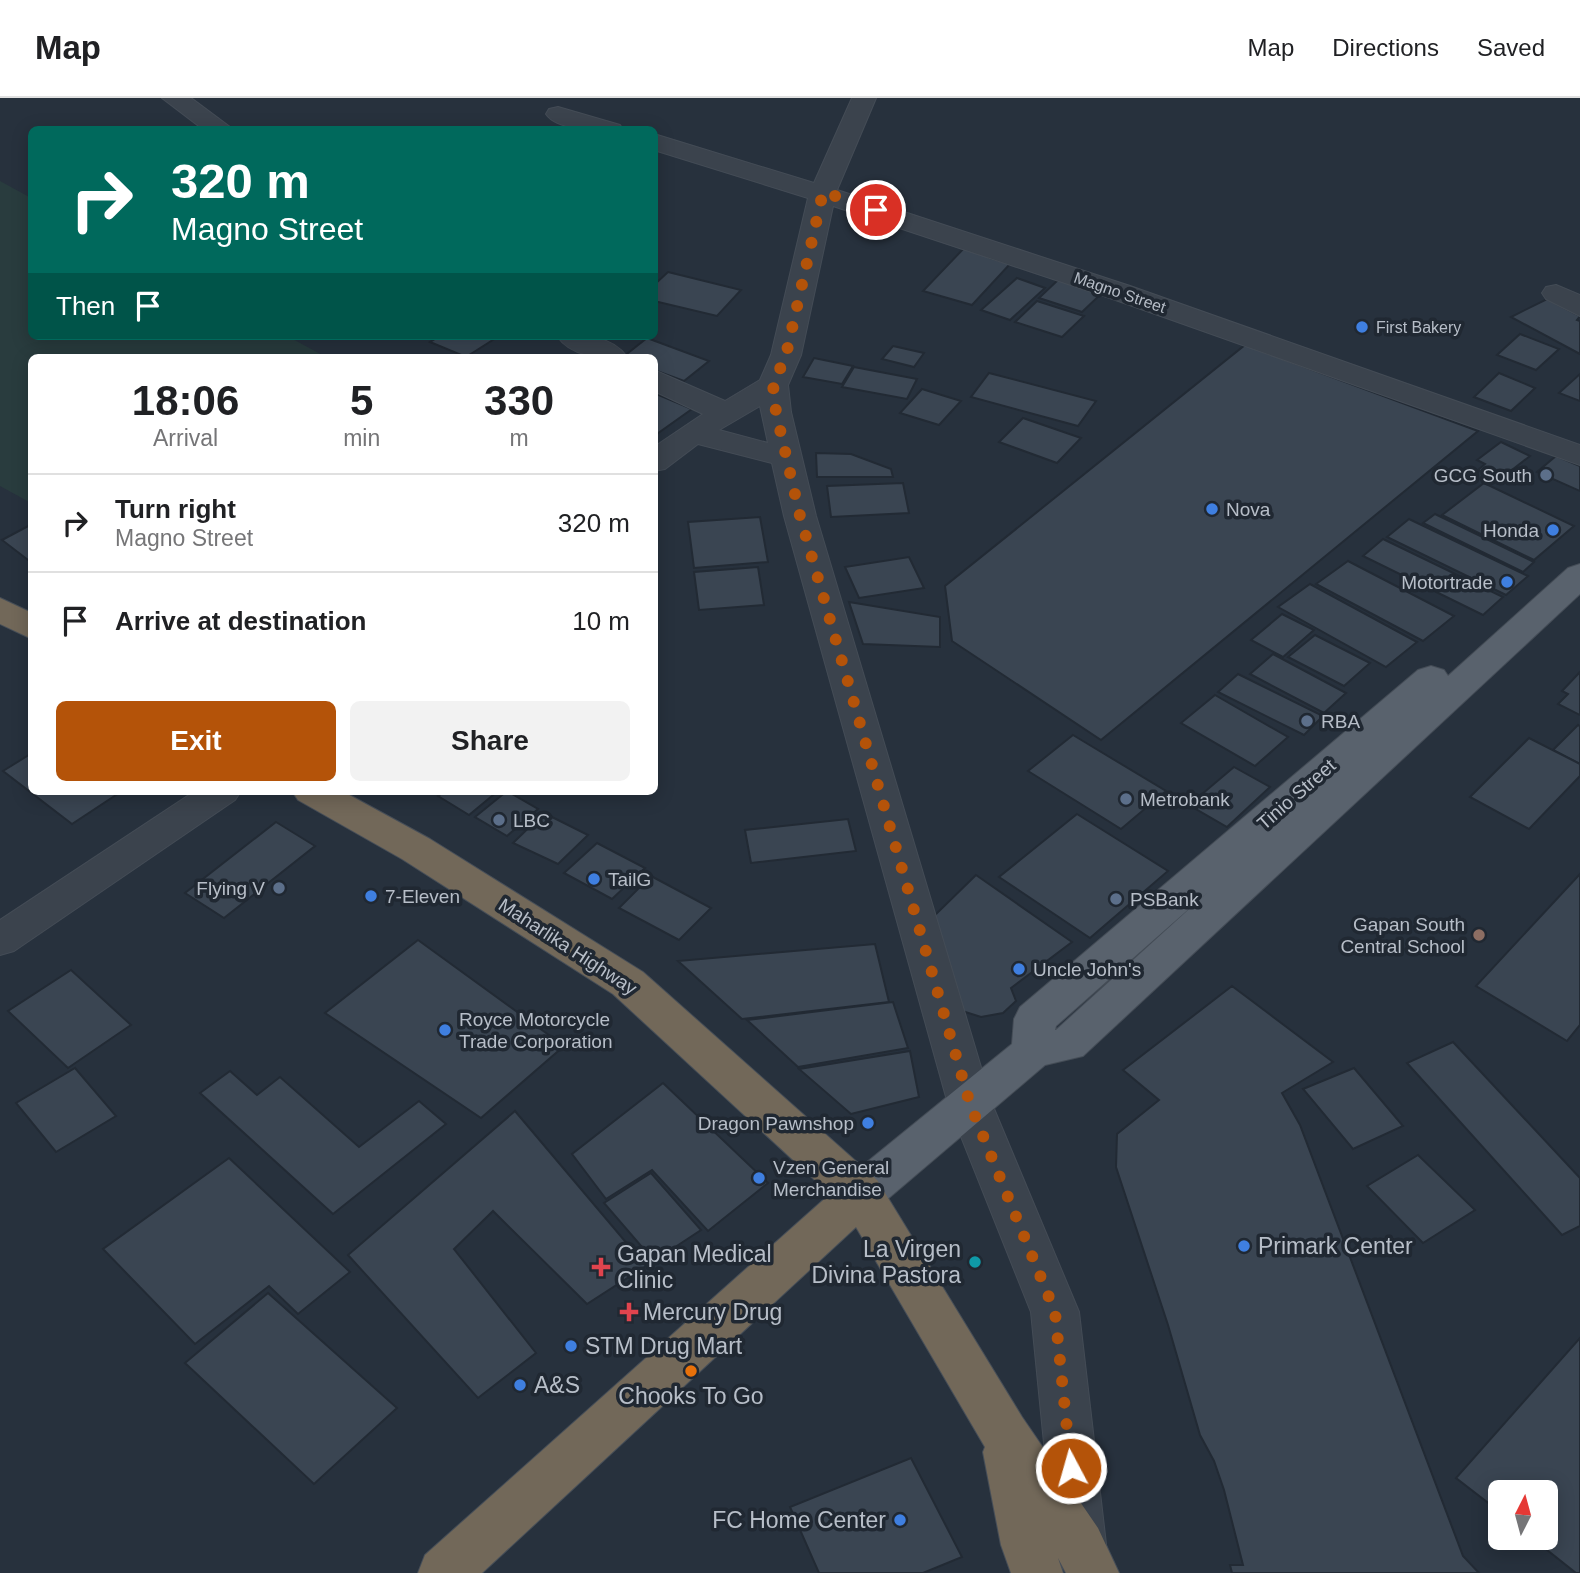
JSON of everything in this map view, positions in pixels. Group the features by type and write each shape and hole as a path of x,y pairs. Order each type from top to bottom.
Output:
{"highway":[{"path":"0,609 28,626"},
{"name":"Maharlika Highway","path":"318,795 416,849 628,983 861,1194 1004,1433 1086,1559"},
{"path":"444,1573 861,1194"},
{"path":"1004,1433 1027,1545 1037,1573"}],"main road":[{"name":"Tinio Street","path":"1033,1051 1035,1019 1580,548"},
{"name":"Tinio Street","path":"861,1194 1033,1051 1068,1044 1580,575"}],"street":[{"path":"174,98 216,126"},
{"path":"864,98 823,192 786,355 773,385 785,457 970,1104 1055,1312 1086,1559"},
{"path":"558,114 598,126"},
{"name":"Magno Street","path":"658,143 823,192 1296,351 1580,456"},
{"path":"580,340 606,354"},
{"path":"658,381 726,413"},
{"path":"658,459 693,433 773,385"},
{"path":"693,433 785,457"},
{"path":"0,940 216,795"}],"shaded area":[{"path":"0,181 28,196 28,340 294,340 320,354 28,354 28,501 0,486"}],"building":[{"path":"967,245 994,253 990,258 1010,264 972,305 923,291"},
{"path":"668,272 741,290 717,316 658,302 658,281"},
{"path":"1017,278 1045,288 1010,320 981,310"},
{"path":"1059,279 1102,293 1082,312 1039,298"},
{"path":"1547,299 1580,316 1577,320 1580,321 1580,354 1511,317"},
{"path":"1037,301 1084,316 1062,337 1015,322"},
{"path":"1520,334 1559,349 1536,370 1497,355"},
{"path":"493,340 471,354 459,354 430,342"},
{"path":"644,340 652,340 709,361 684,381 658,371 658,354 627,354"},
{"name":"Nova","path":"1245,345 1478,431 1101,740 952,641 945,586"},
{"path":"893,346 924,353 914,367 882,359"},
{"path":"814,358 853,366 842,384 803,377"},
{"path":"854,367 917,379 907,399 842,387"},
{"path":"989,373 1096,401 1078,426 971,397"},
{"path":"1499,373 1535,388 1511,411 1474,397"},
{"path":"1580,374 1580,401 1559,393"},
{"path":"922,389 961,401 939,425 900,413"},
{"path":"658,395 692,409 658,433"},
{"path":"1023,418 1081,438 1057,463 999,442"},
{"path":"1501,442 1530,456 1499,480 1478,470 1485,464 1477,460"},
{"path":"816,453 851,454 891,469 893,477 817,477"},
{"path":"1556,456 1580,466 1580,491 1537,472"},
{"path":"903,483 909,513 831,517 827,486"},
{"path":"1484,483 1574,526 1534,560 1442,515"},
{"path":"1435,514 1534,562 1523,572 1423,523"},
{"path":"760,517 768,562 694,568 688,522"},
{"path":"1409,519 1528,576 1506,595 1387,537"},
{"path":"28,526 28,560 2,540"},
{"path":"1383,539 1503,597 1483,615 1363,556"},
{"path":"909,557 924,588 859,598 845,567"},
{"path":"1348,561 1454,616 1423,641 1316,584"},
{"path":"758,567 764,605 699,610 694,572"},
{"path":"1310,584 1417,642 1386,667 1278,607"},
{"path":"849,602 940,617 940,647 863,644"},
{"path":"1282,614 1314,630 1283,657 1251,640"},
{"path":"1315,635 1370,663 1344,686 1288,657"},
{"path":"1273,654 1346,693 1324,713 1250,674"},
{"path":"1580,672 1580,715 1558,704 1568,694 1562,691"},
{"path":"1238,674 1323,716 1304,735 1218,692"},
{"path":"1215,695 1288,737 1255,766 1181,723"},
{"path":"1580,726 1580,764 1553,750"},
{"path":"1073,735 1166,791 1121,829 1028,771"},
{"path":"1529,738 1580,764 1580,776 1529,829 1470,797"},
{"path":"28,755 28,790 3,771"},
{"path":"1234,767 1270,787 1227,827 1189,805"},
{"path":"34,795 116,795 72,824"},
{"path":"439,795 493,795 469,815"},
{"path":"502,795 514,795 538,809 507,836 475,817"},
{"path":"544,813 588,835 558,864 513,843"},
{"path":"1077,814 1168,871 1090,938 999,877"},
{"path":"848,819 856,851 751,863 745,830"},
{"path":"276,822 315,846 224,918 185,893"},
{"path":"597,843 645,868 612,899 564,873"},
{"path":"1580,874 1580,1025 1567,1041 1476,986"},
{"path":"976,875 1072,942 1011,988 1016,1001 1003,1013 981,1017 959,1010 933,917"},
{"path":"651,876 711,908 679,940 619,908"},
{"name":"Royce Motorcycle Trade Corporation","path":"418,940 564,1046 481,1118 325,1013"},
{"path":"875,944 889,1002 742,1019 678,961"},
{"path":"71,970 131,1025 68,1068 8,1011"},
{"name":"Primark Center","path":"1232,986 1333,1062 1282,1093 1300,1125 1463,1556 1479,1573 1232,1573 1230,1565 1243,1565 1224,1490 1214,1461 1200,1435 1168,1325 1116,1167 1117,1134 1159,1100 1123,1070"},
{"path":"893,1002 908,1048 798,1067 747,1020"},
{"path":"1453,1042 1580,1178 1580,1226 1562,1235 1407,1063"},
{"path":"910,1051 919,1097 851,1114 799,1069"},
{"path":"75,1068 116,1116 56,1152 16,1103"},
{"path":"1354,1068 1403,1126 1353,1149 1303,1089"},
{"path":"230,1071 257,1095 280,1077 359,1147 419,1101 446,1124 333,1214 200,1093"},
{"path":"663,1083 768,1183 708,1231 652,1170 606,1199 572,1154"},
{"path":"515,1111 646,1266 587,1304 493,1211 454,1249 536,1353 478,1398 348,1255"},
{"path":"1418,1155 1475,1210 1423,1243 1367,1186"},
{"path":"229,1158 350,1272 298,1314 269,1286 195,1344 103,1249"},
{"path":"651,1173 701,1230 654,1261 604,1203"},
{"path":"268,1293 397,1408 314,1484 185,1363"},
{"path":"1580,1338 1580,1573 1576,1573 1547,1550 1558,1550 1558,1480 1488,1480 1488,1503 1456,1478"},
{"path":"911,1458 962,1557 923,1573 819,1573 790,1507"}],"place":[{"name":"First Bakery","path":"1362,327"},
{"name":"GCG South","path":"1546,475"},
{"name":"Nova","path":"1212,509"},
{"name":"Honda","path":"1553,530"},
{"name":"Motortrade","path":"1507,582"},
{"name":"RBA","path":"1307,721"},
{"name":"Metrobank","path":"1126,799"},
{"name":"LBC","path":"499,820"},
{"name":"TailG","path":"594,879"},
{"name":"Flying V","path":"279,888"},
{"name":"7-Eleven","path":"371,896"},
{"name":"PSBank","path":"1116,899"},
{"name":"Gapan South Central School","path":"1479,935"},
{"name":"Uncle John's","path":"1019,969"},
{"name":"Royce Motorcycle Trade Corporation","path":"445,1030"},
{"name":"Dragon Pawnshop","path":"868,1123"},
{"name":"Vzen General Merchandise","path":"759,1178"},
{"name":"Primark Center","path":"1244,1246"},
{"name":"La Virgen Divina Pastora","path":"975,1262"},
{"name":"Gapan Medical Clinic","path":"601,1267"},
{"name":"Mercury Drug","path":"629,1312"},
{"name":"STM Drug Mart","path":"571,1346"},
{"name":"Chooks To Go","path":"691,1371"},
{"name":"A&S","path":"520,1385"},
{"name":"FC Home Center","path":"900,1520"}],"route":[{"path":"876,210 823,192 786,355 773,385 776,412 800,516 970,1104 1055,1312 1071,1468"}]}
